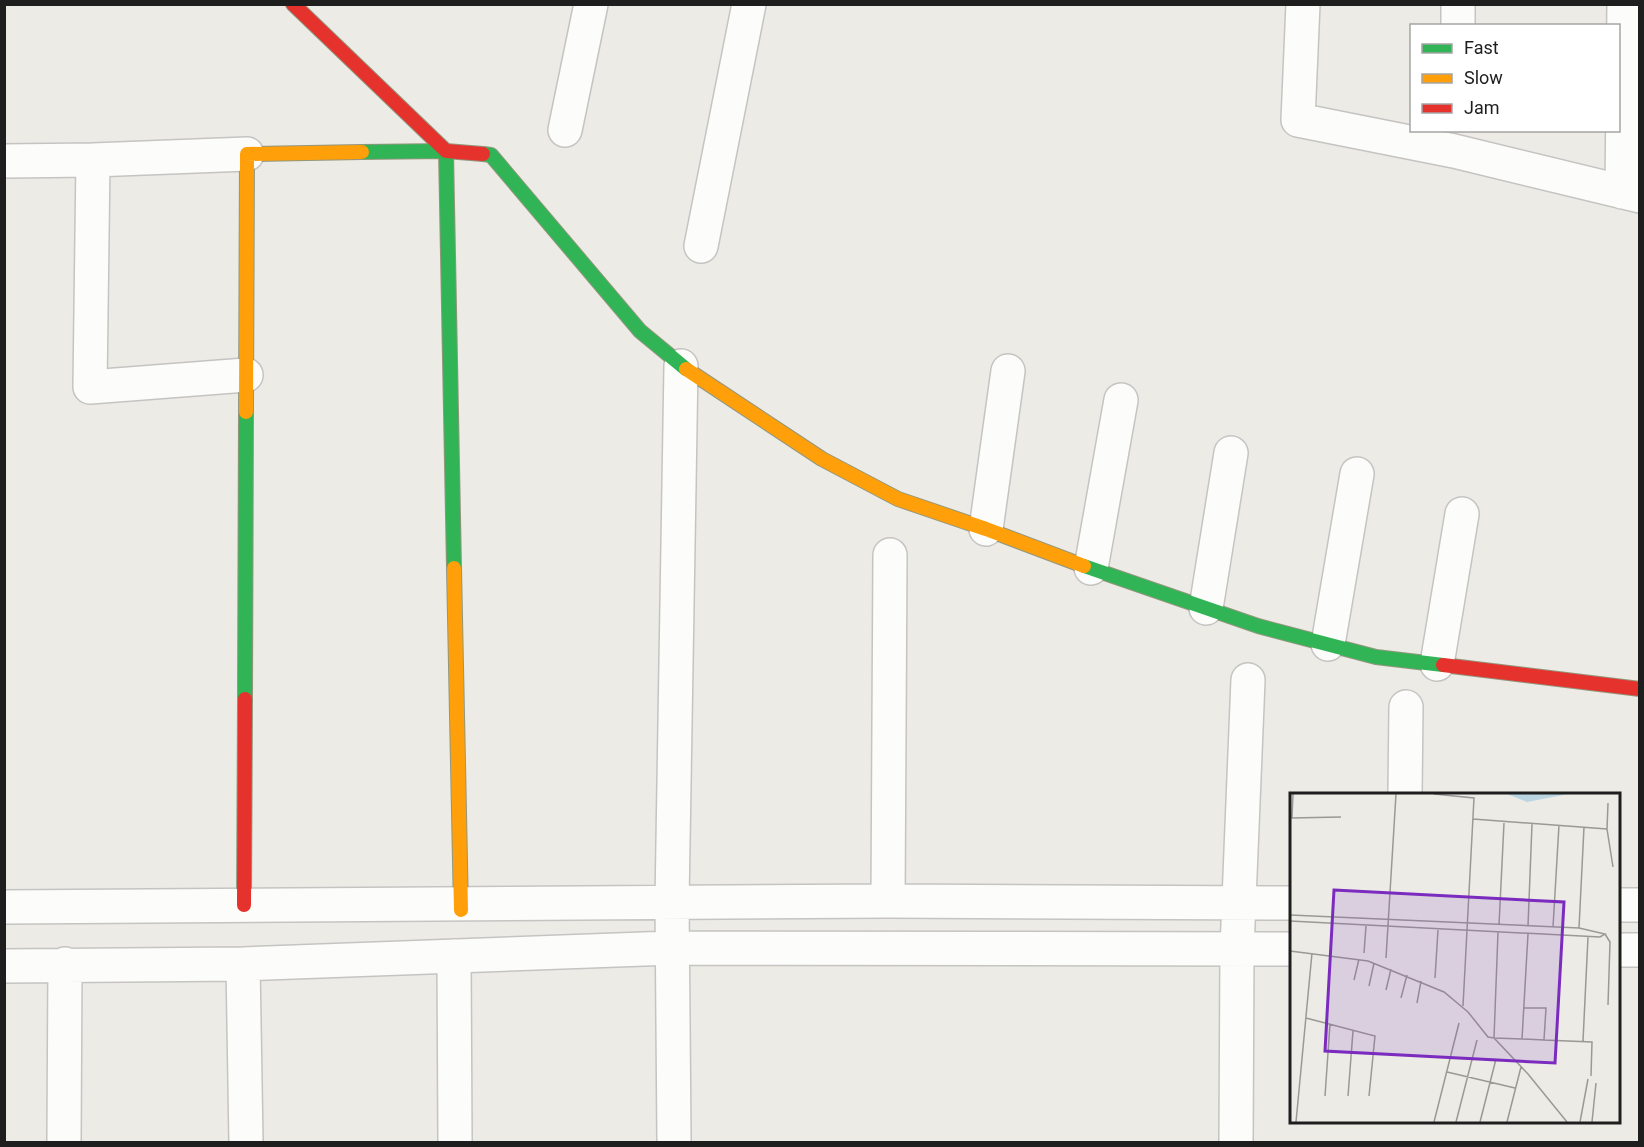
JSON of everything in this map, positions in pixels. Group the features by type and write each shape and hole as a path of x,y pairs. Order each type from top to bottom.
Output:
{"street":[{"path":"293,4 446,151 460,907"},
{"path":"565,130 591,4"},
{"path":"701,246 748,4"},
{"path":"1303,4 1298,120 1454,141 1631,194 1624,4"},
{"path":"1458,4 1458,24"},
{"path":"4,161 446,151 491,154 640,331 681,366 822,459 898,499 1258,626 1376,657 1640,689"},
{"path":"244,905 247,154"},
{"path":"93,160 90,387 246,375"},
{"path":"674,1143 671,948 681,366"},
{"path":"986,529 1008,372"},
{"path":"1091,568 1121,400"},
{"path":"1206,608 1231,453"},
{"path":"1328,644 1357,474"},
{"path":"1437,663 1462,514"},
{"path":"888,901 890,555"},
{"path":"1236,1143 1237,949 1248,680"},
{"path":"1405,793 1406,707"},
{"path":"4,908 244,905 460,907 672,902 888,901 1290,903"},
{"path":"1620,905 1640,905"},
{"path":"4,966 243,964 671,948 1290,949"},
{"path":"1620,950 1640,950"},
{"path":"454,956 455,1143"},
{"path":"64,1143 65,964"},
{"path":"243,964 246,1143"}],"traffic: fast":[{"path":"362,152 446,151 454,568"},
{"path":"483,154 491,155 640,331 686,369"},
{"path":"245,699 246,412"},
{"path":"1084,566 1258,626 1376,657 1443,665"}],"traffic: slow":[{"path":"246,412 247,154 362,152"},
{"path":"686,369 822,459 898,499 1084,566"},
{"path":"454,568 461,910"}],"traffic: jam":[{"path":"293,4 446,151 483,154"},
{"path":"1443,665 1640,689"},
{"path":"244,905 245,699"}]}
